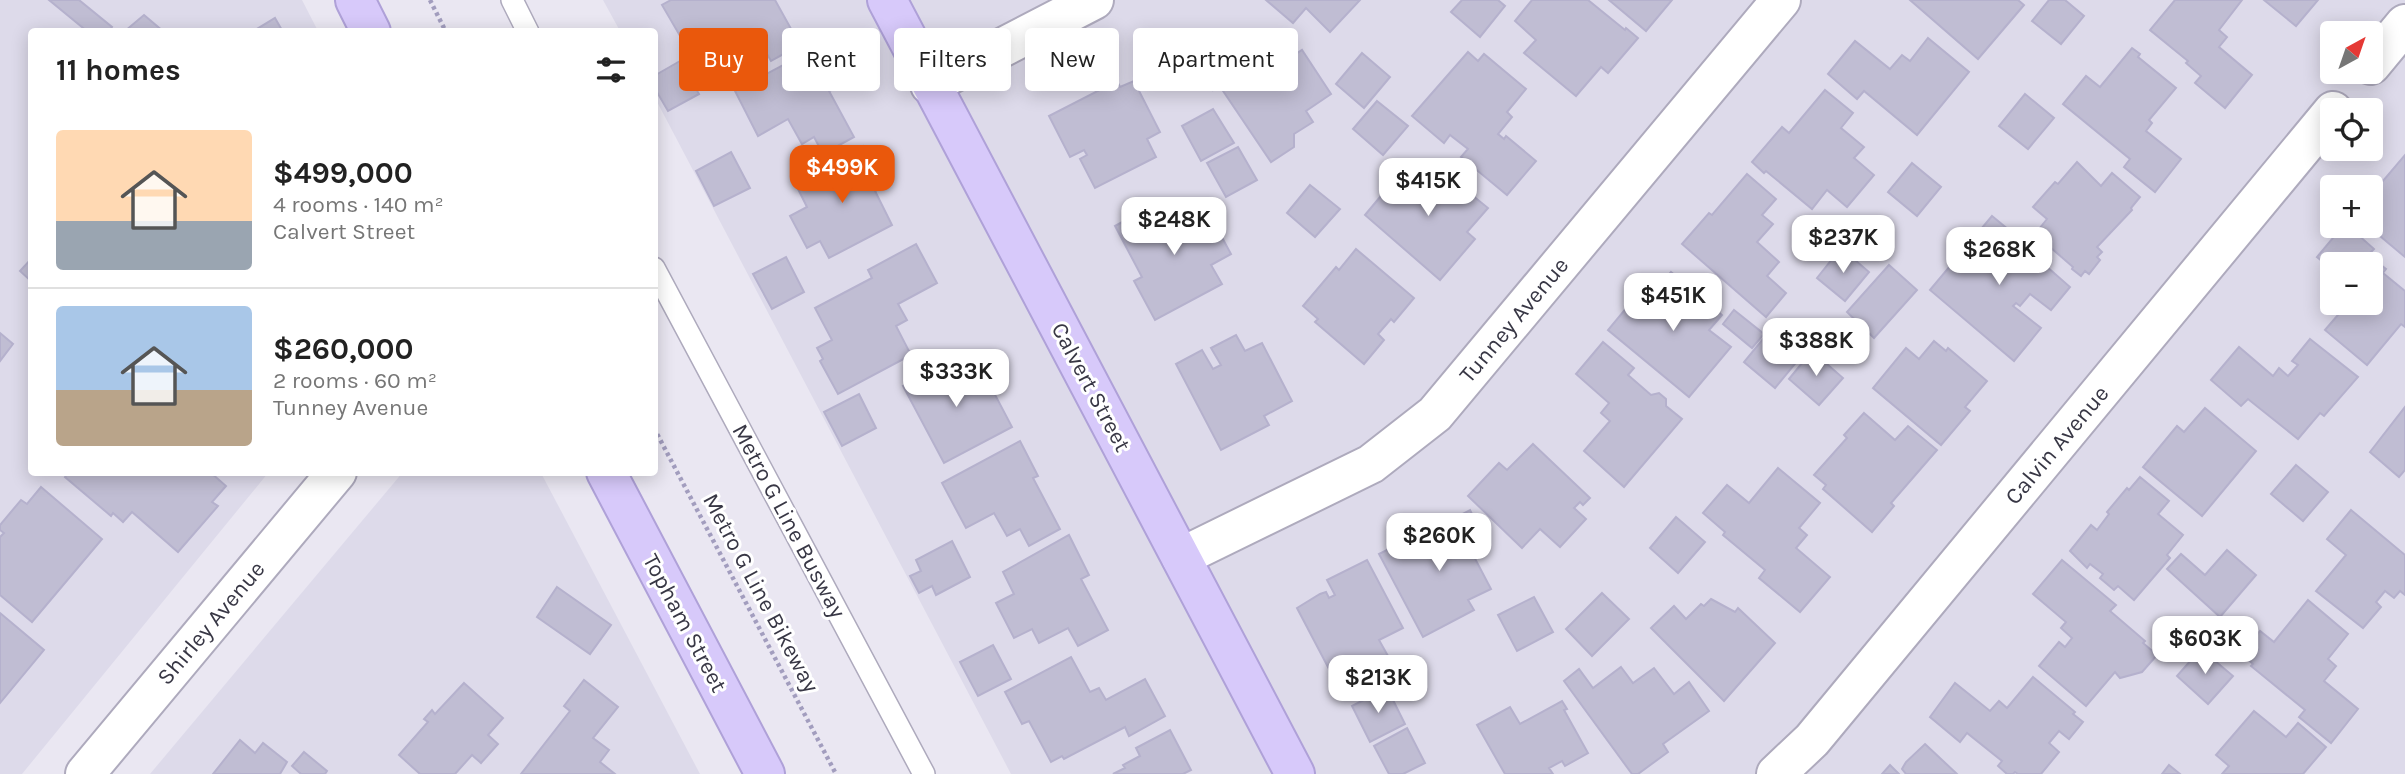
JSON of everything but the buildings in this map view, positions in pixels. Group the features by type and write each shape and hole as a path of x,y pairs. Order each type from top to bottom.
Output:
{"street":[{"path":"355,0 370,28"},
{"name":"Calvert Street","path":"887,0 901,28"},
{"path":"1011,43 1094,0"},
{"name":"Tunney Avenue","path":"1181,557 1371,464 1435,414 1781,0"},
{"path":"2384,49 2405,24"},
{"name":"Calvin Avenue","path":"2344,98 2355,84"},
{"name":"Calvert Street","path":"933,91 1295,774"},
{"name":"Calvin Avenue","path":"1776,774 1812,740 2320,127"},
{"name":"Shirley Avenue","path":"85,774 334,476"},
{"name":"Topham Street","path":"608,476 765,774"}],"lane":[{"path":"512,0 526,28"},
{"name":"Metro G Line Busway","path":"658,275 924,774"}],"path":[{"path":"430,0 444,28"},
{"name":"Metro G Line Bikeway","path":"658,436 836,774"}],"shaded area":[{"path":"0,0 302,0 316,28 28,28 28,476 266,476 22,774 0,774"},
{"path":"603,0 2405,0 2405,774 1011,774 658,104 658,28 618,28"},
{"path":"400,476 543,476 700,774 150,774"}]}
